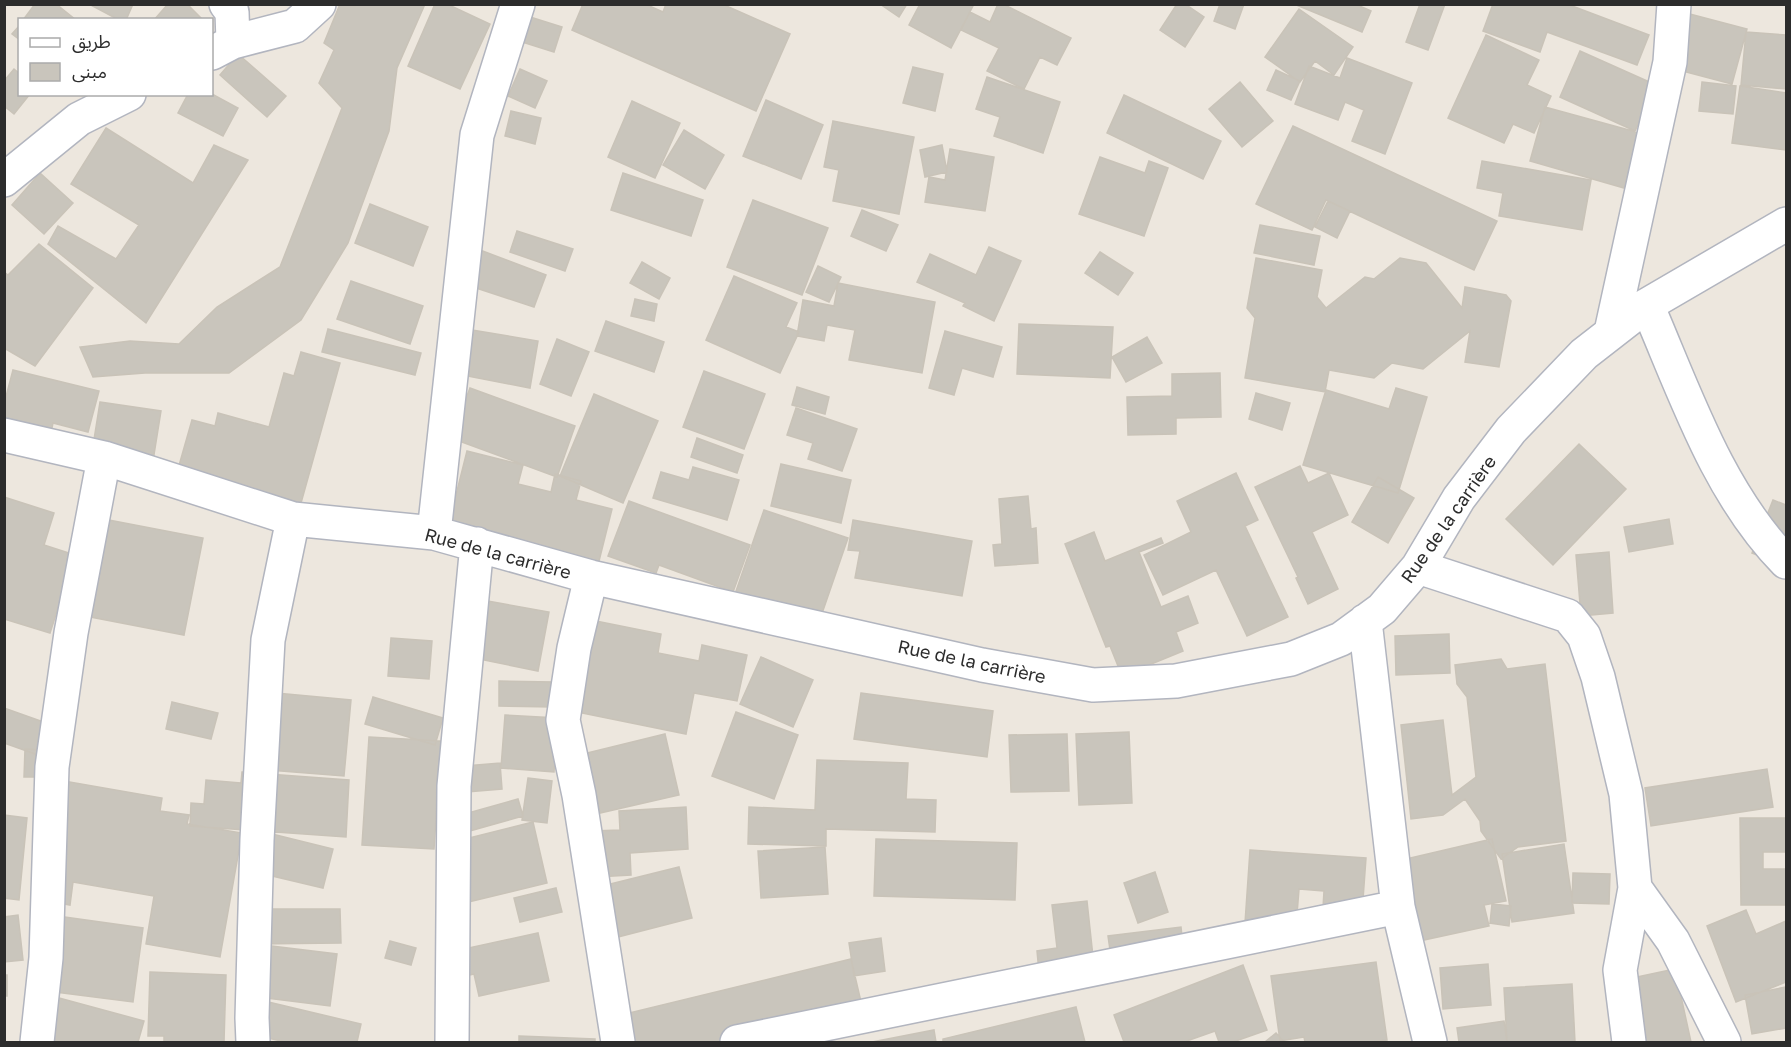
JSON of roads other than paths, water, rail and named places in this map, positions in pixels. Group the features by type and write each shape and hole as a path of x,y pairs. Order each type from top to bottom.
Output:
{"street":[{"path":"222,47 232,12 226,4"},
{"path":"222,47 295,26 319,4"},
{"path":"434,533 477,135 518,4"},
{"path":"1611,332 1670,62 1674,4"},
{"path":"4,180 79,119 125,96"},
{"name":"Rue de la carrière","path":"4,435 104,458 294,519 434,533 591,577 982,664 1093,685 1176,681 1291,659 1341,639 1382,609 1418,567 1459,498 1511,430 1584,354 1647,305 1786,224"},
{"path":"1647,305 1713,458 1738,503 1786,562"},
{"path":"37,1042 46,958 52,767 71,633 104,458"},
{"path":"253,1042 257,840 268,640 294,519"},
{"path":"452,1042 454,786 477,544"},
{"path":"1418,567 1568,616 1584,636 1598,677 1626,794 1635,888 1620,970 1629,1042"},
{"path":"591,577 574,648 563,720 579,795 618,1042"},
{"path":"1365,621 1398,907 1431,1042"},
{"path":"1635,888 1672,941 1724,1042"},
{"path":"737,1042 1398,907"}]}
